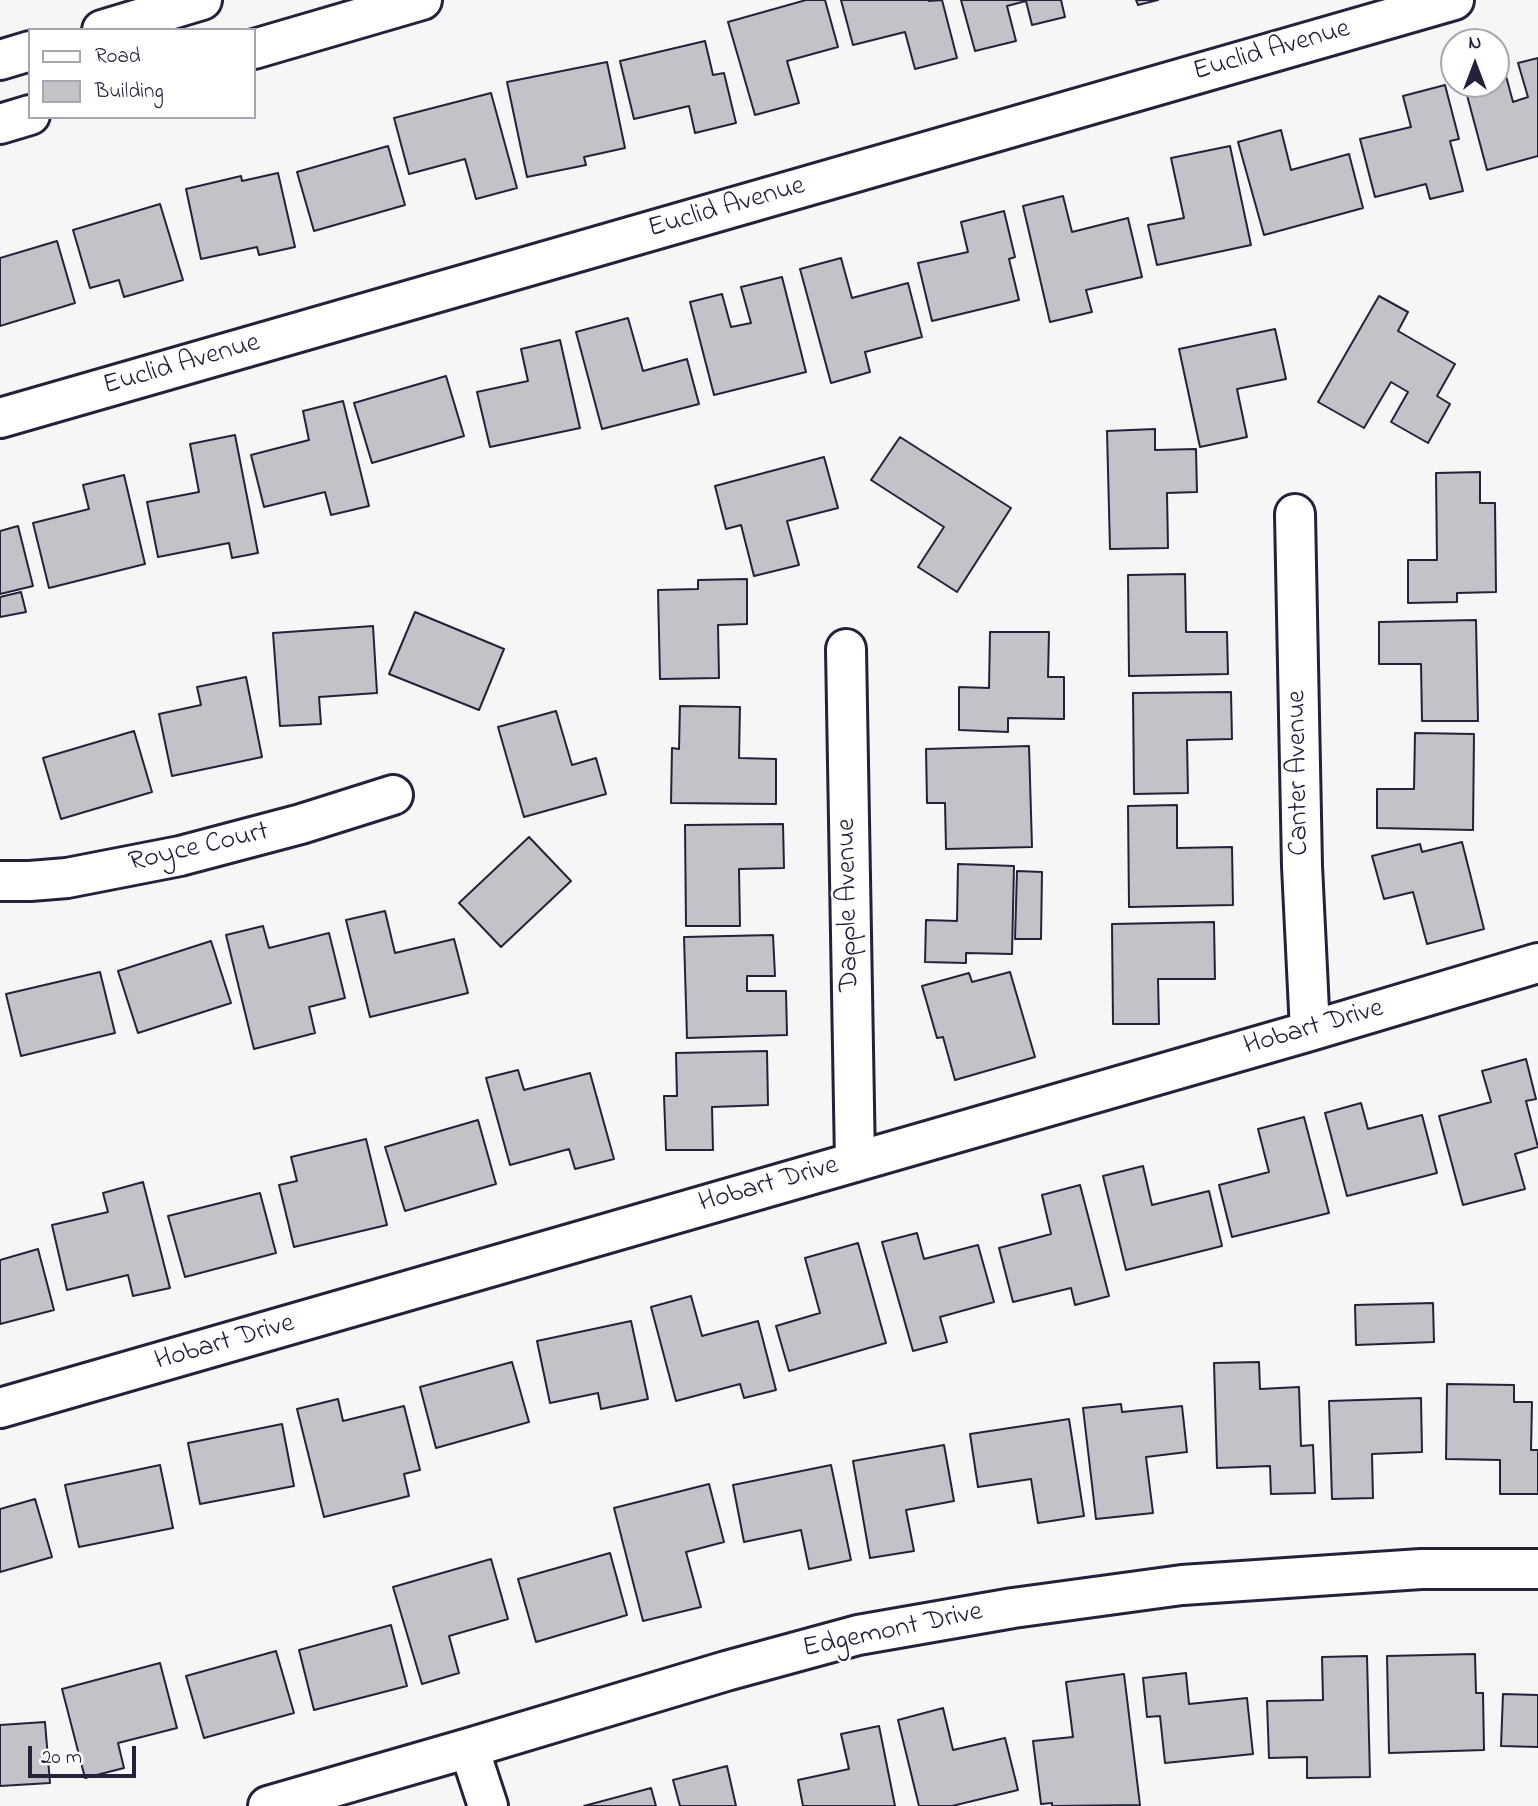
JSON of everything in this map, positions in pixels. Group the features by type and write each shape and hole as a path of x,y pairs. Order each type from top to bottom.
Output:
{"street":[{"path":"109,28 202,0"},
{"path":"256,49 422,0"},
{"name":"Euclid Avenue","path":"0,418 1454,0"},
{"path":"0,60 28,52"},
{"path":"0,124 28,116"},
{"name":"Canter Avenue","path":"1295,514 1302,866 1310,1031"},
{"name":"Dapple Avenue","path":"846,649 855,1161"},
{"name":"Royce Court","path":"0,881 67,878 180,856 301,824 393,795"},
{"name":"Hobart Drive","path":"0,1408 1538,963"},
{"name":"Edgemont Drive","path":"268,1806 726,1671 858,1635 1013,1608 1182,1586 1421,1569 1538,1569"},
{"path":"469,1748 488,1806"}],"building":[{"path":"806,0 825,0 838,47 787,61 799,103 755,115 728,22"},
{"path":"841,0 942,0 957,58 915,69 905,32 853,45"},
{"path":"961,0 1061,0 1065,17 1032,25 1026,1 1007,6 1016,41 975,51"},
{"path":"1136,0 1158,0 1138,5"},
{"path":"705,41 713,75 724,73 736,123 695,133 689,106 634,119 620,61"},
{"path":"1538,58 1538,156 1487,170 1468,98 1510,98 1510,91 1513,102 1528,97 1518,63"},
{"path":"607,62 625,148 584,157 586,165 527,177 507,82"},
{"path":"1440,86 1440,98 1448,98 1459,139 1450,141 1463,191 1430,199 1426,184 1375,197 1360,139 1411,127 1403,96"},
{"path":"491,93 517,188 476,199 465,159 409,174 394,118"},
{"path":"1281,130 1291,170 1349,154 1363,208 1264,235 1238,142"},
{"path":"388,146 405,205 314,231 297,172"},
{"path":"1230,146 1251,245 1157,265 1148,225 1184,218 1171,158"},
{"path":"278,173 295,247 259,255 257,247 201,259 186,189 241,176 242,181"},
{"path":"1063,196 1072,232 1128,218 1142,277 1086,290 1092,312 1050,322 1023,206"},
{"path":"160,204 183,280 124,297 119,280 90,288 73,230"},
{"path":"1004,211 1015,257 1009,259 1019,300 932,321 918,263 968,252 961,222"},
{"path":"57,241 75,303 0,326 0,258"},
{"path":"841,258 852,298 908,283 922,337 865,352 870,372 831,383 800,269"},
{"path":"782,277 806,372 714,395 690,302 722,294 731,327 751,323 741,287"},
{"path":"1379,296 1408,312 1398,331 1455,364 1437,396 1450,404 1428,443 1391,422 1408,392 1391,382 1364,428 1318,402"},
{"path":"628,318 643,371 687,359 699,404 602,429 576,332"},
{"path":"1275,329 1286,379 1237,389 1247,437 1200,447 1179,349"},
{"path":"560,340 580,428 490,447 477,392 528,381 521,349"},
{"path":"446,376 464,436 372,463 354,403"},
{"path":"343,401 369,506 331,515 325,492 264,507 251,455 309,440 303,411"},
{"path":"1155,429 1155,450 1196,449 1197,492 1167,493 1168,548 1110,549 1107,431"},
{"path":"235,435 258,553 232,558 229,543 158,557 147,502 199,492 190,444"},
{"path":"900,437 1011,508 957,592 918,567 944,527 871,480"},
{"path":"824,457 838,508 787,521 799,565 754,576 741,525 726,529 715,486"},
{"path":"1480,472 1480,503 1495,503 1496,592 1457,593 1457,602 1408,603 1408,560 1437,560 1436,473"},
{"path":"124,475 145,564 49,588 33,523 89,509 83,485"},
{"path":"18,526 33,586 0,594 0,531"},
{"path":"1185,574 1186,632 1227,632 1228,674 1129,676 1128,575"},
{"path":"747,579 747,624 718,625 719,678 660,679 658,590 698,589 698,580"},
{"path":"21,592 26,612 0,617 0,597"},
{"path":"415,612 504,649 479,710 389,674"},
{"path":"1476,620 1478,721 1422,721 1421,664 1379,664 1379,622"},
{"path":"373,626 377,693 319,697 321,724 280,726 273,633"},
{"path":"990,632 1049,632 1048,677 1064,677 1064,719 1008,718 1008,732 959,730 959,687 989,688"},
{"path":"246,677 262,757 172,776 159,714 201,705 197,687"},
{"path":"1231,692 1232,739 1187,740 1188,793 1134,794 1133,693"},
{"path":"680,706 740,707 739,758 776,759 776,804 671,803 672,748 679,749"},
{"path":"556,711 572,765 596,758 606,794 524,817 498,727"},
{"path":"134,731 152,792 61,819 43,758"},
{"path":"1415,733 1474,734 1473,830 1377,828 1377,789 1414,789"},
{"path":"1029,746 1032,847 946,849 945,803 927,803 926,749"},
{"path":"1177,805 1177,848 1232,847 1233,905 1129,907 1128,806"},
{"path":"783,824 784,868 739,869 740,926 686,926 685,825"},
{"path":"529,837 571,881 501,947 459,903"},
{"path":"1462,842 1484,929 1427,944 1413,892 1384,899 1372,856 1420,844 1422,852"},
{"path":"958,864 1014,866 1012,954 966,953 966,963 925,962 926,920 957,921"},
{"path":"1017,871 1042,872 1041,939 1015,939"},
{"path":"385,911 395,953 454,939 468,993 370,1017 346,920"},
{"path":"1214,922 1215,979 1158,979 1159,1024 1113,1024 1112,924"},
{"path":"263,926 269,948 329,933 345,998 309,1007 315,1033 254,1049 226,935"},
{"path":"773,935 775,976 747,976 747,991 786,991 787,1035 687,1038 684,937"},
{"path":"211,941 231,1003 138,1033 118,971"},
{"path":"100,972 115,1033 21,1056 6,994"},
{"path":"1010,972 1035,1057 955,1080 943,1037 937,1038 922,986 969,973 972,982"},
{"path":"767,1051 768,1105 712,1107 713,1150 666,1150 664,1096 677,1096 676,1053"},
{"path":"1526,1059 1536,1099 1526,1101 1538,1147 1515,1154 1525,1189 1463,1205 1439,1116 1491,1102 1482,1071"},
{"path":"518,1070 524,1090 590,1073 614,1159 575,1169 569,1149 510,1165 486,1078"},
{"path":"1361,1103 1368,1129 1422,1115 1437,1173 1347,1196 1325,1113"},
{"path":"1304,1117 1329,1213 1232,1237 1219,1185 1269,1172 1258,1129"},
{"path":"478,1120 496,1184 405,1211 385,1147"},
{"path":"366,1139 387,1225 294,1247 279,1185 297,1181 291,1157"},
{"path":"1143,1166 1152,1205 1209,1191 1222,1246 1126,1270 1103,1176"},
{"path":"143,1182 170,1288 133,1296 128,1275 67,1290 52,1225 108,1212 103,1193"},
{"path":"1080,1185 1109,1296 1075,1305 1071,1288 1013,1302 999,1248 1051,1234 1042,1195"},
{"path":"260,1193 276,1253 185,1277 168,1216"},
{"path":"917,1233 924,1259 978,1245 994,1302 940,1317 947,1342 913,1351 882,1242"},
{"path":"858,1243 886,1343 789,1371 776,1326 820,1313 805,1258"},
{"path":"38,1249 54,1310 0,1324 0,1260"},
{"path":"691,1296 702,1336 758,1321 776,1390 744,1398 740,1384 676,1401 651,1307"},
{"path":"1433,1303 1434,1342 1356,1345 1355,1305"},
{"path":"631,1321 648,1399 601,1409 598,1393 550,1403 537,1341"},
{"path":"512,1362 529,1422 436,1448 420,1387"},
{"path":"1259,1362 1260,1389 1299,1387 1301,1446 1313,1445 1315,1493 1271,1494 1270,1466 1217,1468 1214,1363"},
{"path":"1447,1384 1514,1385 1514,1402 1532,1402 1531,1450 1538,1450 1538,1494 1500,1494 1500,1460 1446,1459"},
{"path":"1421,1398 1422,1452 1372,1454 1373,1498 1332,1499 1329,1401"},
{"path":"338,1399 343,1421 404,1406 420,1470 404,1474 409,1496 324,1517 297,1409"},
{"path":"1121,1404 1122,1412 1182,1406 1187,1452 1146,1457 1153,1513 1096,1519 1083,1408"},
{"path":"1069,1419 1084,1516 1038,1523 1031,1479 978,1487 970,1434"},
{"path":"282,1424 294,1486 200,1504 188,1443"},
{"path":"944,1445 954,1501 906,1510 914,1551 870,1558 853,1461"},
{"path":"160,1465 173,1528 79,1547 65,1485"},
{"path":"831,1465 851,1560 809,1569 801,1530 744,1542 733,1485"},
{"path":"709,1484 724,1542 686,1552 701,1607 643,1621 614,1508"},
{"path":"35,1499 52,1557 0,1572 0,1509"},
{"path":"610,1553 627,1615 536,1642 518,1579"},
{"path":"491,1559 508,1619 449,1636 459,1673 422,1684 393,1587"},
{"path":"391,1625 407,1686 314,1710 299,1650"},
{"path":"276,1651 294,1713 204,1738 186,1676"},
{"path":"1475,1654 1476,1693 1483,1693 1484,1750 1389,1753 1387,1656"},
{"path":"1367,1656 1370,1777 1307,1778 1307,1757 1269,1758 1267,1701 1323,1700 1322,1657"},
{"path":"160,1663 177,1728 118,1743 124,1768 85,1778 62,1689"},
{"path":"1186,1673 1189,1704 1247,1698 1253,1754 1165,1763 1160,1716 1147,1717 1143,1678"},
{"path":"1124,1674 1140,1805 1041,1804 1033,1741 1073,1737 1066,1682"},
{"path":"1503,1694 1538,1695 1538,1747 1501,1746"},
{"path":"943,1708 953,1750 1005,1738 1018,1790 952,1806 919,1806 898,1720"},
{"path":"45,1722 50,1783 0,1786 0,1725"},
{"path":"879,1726 895,1806 803,1806 798,1780 849,1769 841,1734"},
{"path":"727,1766 736,1806 680,1806 673,1780"},
{"path":"651,1788 656,1806 584,1806"}]}
